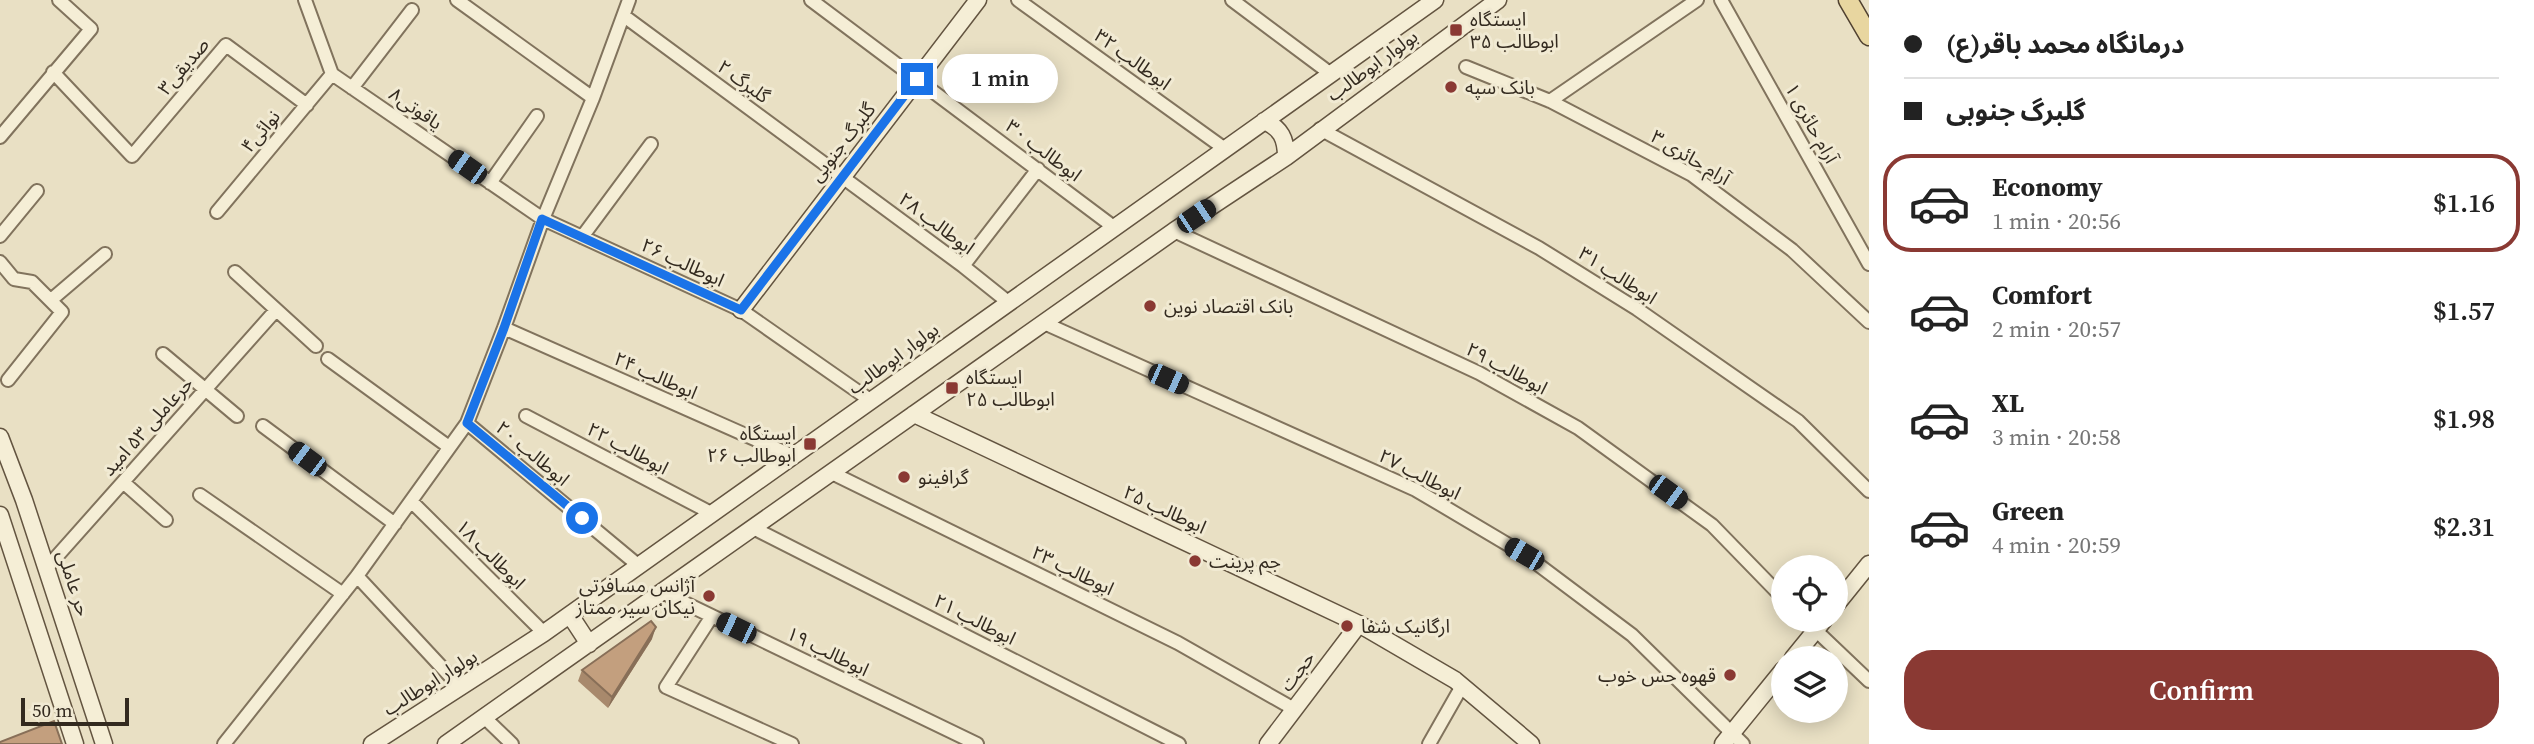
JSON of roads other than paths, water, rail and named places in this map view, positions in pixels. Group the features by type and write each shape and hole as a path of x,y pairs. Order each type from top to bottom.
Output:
{"main road":[{"name":"گلبرگ جنوبی","path":"741,310 978,0"},
{"name":"بولوار ابوطالب","path":"372,744 570,615 1435,0"},
{"name":"بولوار ابوطالب","path":"446,744 1174,231 1286,157 1320,129 1498,0"},
{"path":"1848,0 1869,36"},
{"path":"1264,121 1281,133 1286,146 1286,157"},
{"name":"ابوطالب ۲۵","path":"915,414 1359,624 1462,686 1531,744"},
{"name":"حر عاملی","path":"0,437 46,566 104,744"},
{"path":"0,515 75,744"},
{"path":"1848,590 1869,564"},
{"path":"570,615 589,644"},
{"name":"حجت","path":"1268,744 1359,624"},
{"path":"1732,740 1771,686"}],"street":[{"path":"0,137 92,29 59,0"},
{"path":"305,0 332,74"},
{"path":"457,0 593,98"},
{"path":"224,744 358,576 467,423 542,219 593,98 629,0"},
{"name":"ابوطالب ۳۰","path":"811,0 1115,228"},
{"name":"ابوطالب ۳۲","path":"1018,0 1225,149"},
{"path":"1232,0 1331,74"},
{"path":"1550,101 1697,0"},
{"name":"آرام حائری ۱","path":"1721,0 1869,264"},
{"path":"352,88 412,10"},
{"name":"گلبرگ ۲","path":"624,16 841,177"},
{"name":"صدیقی۳","path":"53,72 132,156 226,46 307,105"},
{"name":"آرام حائری ۳","path":"1466,67 1550,101 1692,175 1792,250 1869,322"},
{"name":"یاقوتی۸","path":"332,74 542,219"},
{"name":"نوائی۴","path":"217,212 332,74"},
{"path":"490,183 537,116"},
{"name":"ابوطالب ۳۱","path":"1320,129 1539,248 1637,309 1798,421 1869,491"},
{"path":"582,237 651,144"},
{"path":"962,266 1038,169"},
{"name":"ابوطالب ۲۸","path":"841,177 1008,302"},
{"path":"0,236 37,191"},
{"name":"ابوطالب ۲۶","path":"542,219 741,310 870,400"},
{"name":"ابوطالب ۲۹","path":"1174,231 1479,373 1578,428 1712,525 1771,585"},
{"path":"51,300 105,254"},
{"path":"0,262 14,279 32,282 62,314 8,380"},
{"path":"235,272 316,346"},
{"name":"حرعاملی ۵۳ امید","path":"46,566 276,310"},
{"name":"ابوطالب ۲۷","path":"1044,323 1416,490 1524,554 1632,635 1732,740"},
{"name":"ابوطالب ۲۴","path":"504,328 793,456"},
{"path":"163,354 237,416"},
{"path":"328,359 449,447"},
{"name":"ابوطالب ۲۲","path":"526,416 713,513"},
{"name":"ابوطالب ۲۰","path":"467,423 639,566"},
{"path":"263,426 395,524"},
{"name":"ابوطالب ۲۳","path":"832,472 1178,643 1294,709"},
{"path":"123,482 166,520"},
{"path":"200,495 343,594"},
{"name":"ابوطالب ۱۸","path":"411,501 544,633"},
{"name":"ابوطالب ۲۱","path":"753,528 1179,744"},
{"path":"358,576 461,688"},
{"name":"ابوطالب ۱۹","path":"663,592 977,744"},
{"path":"712,616 666,687 788,743"},
{"path":"1823,632 1869,681"},
{"path":"1429,744 1462,686"},
{"path":"484,717 512,744"}],"place":[{"name":"ایستگاه ابوطالب ۳۵","path":"1456,30"},
{"name":"بانک سپه","path":"1451,87"},
{"name":"بانک اقتصاد نوین","path":"1150,306"},
{"name":"ایستگاه ابوطالب ۲۵","path":"952,388"},
{"name":"ایستگاه ابوطالب ۲۶","path":"810,444"},
{"name":"گرافینو","path":"904,477"},
{"name":"جم پرینت","path":"1195,561"},
{"name":"آژانس مسافرتی نیکان سیر ممتاز","path":"709,596"},
{"name":"ارگانیک شفا","path":"1347,626"},
{"name":"قهوه حس خوب","path":"1730,675"}]}
